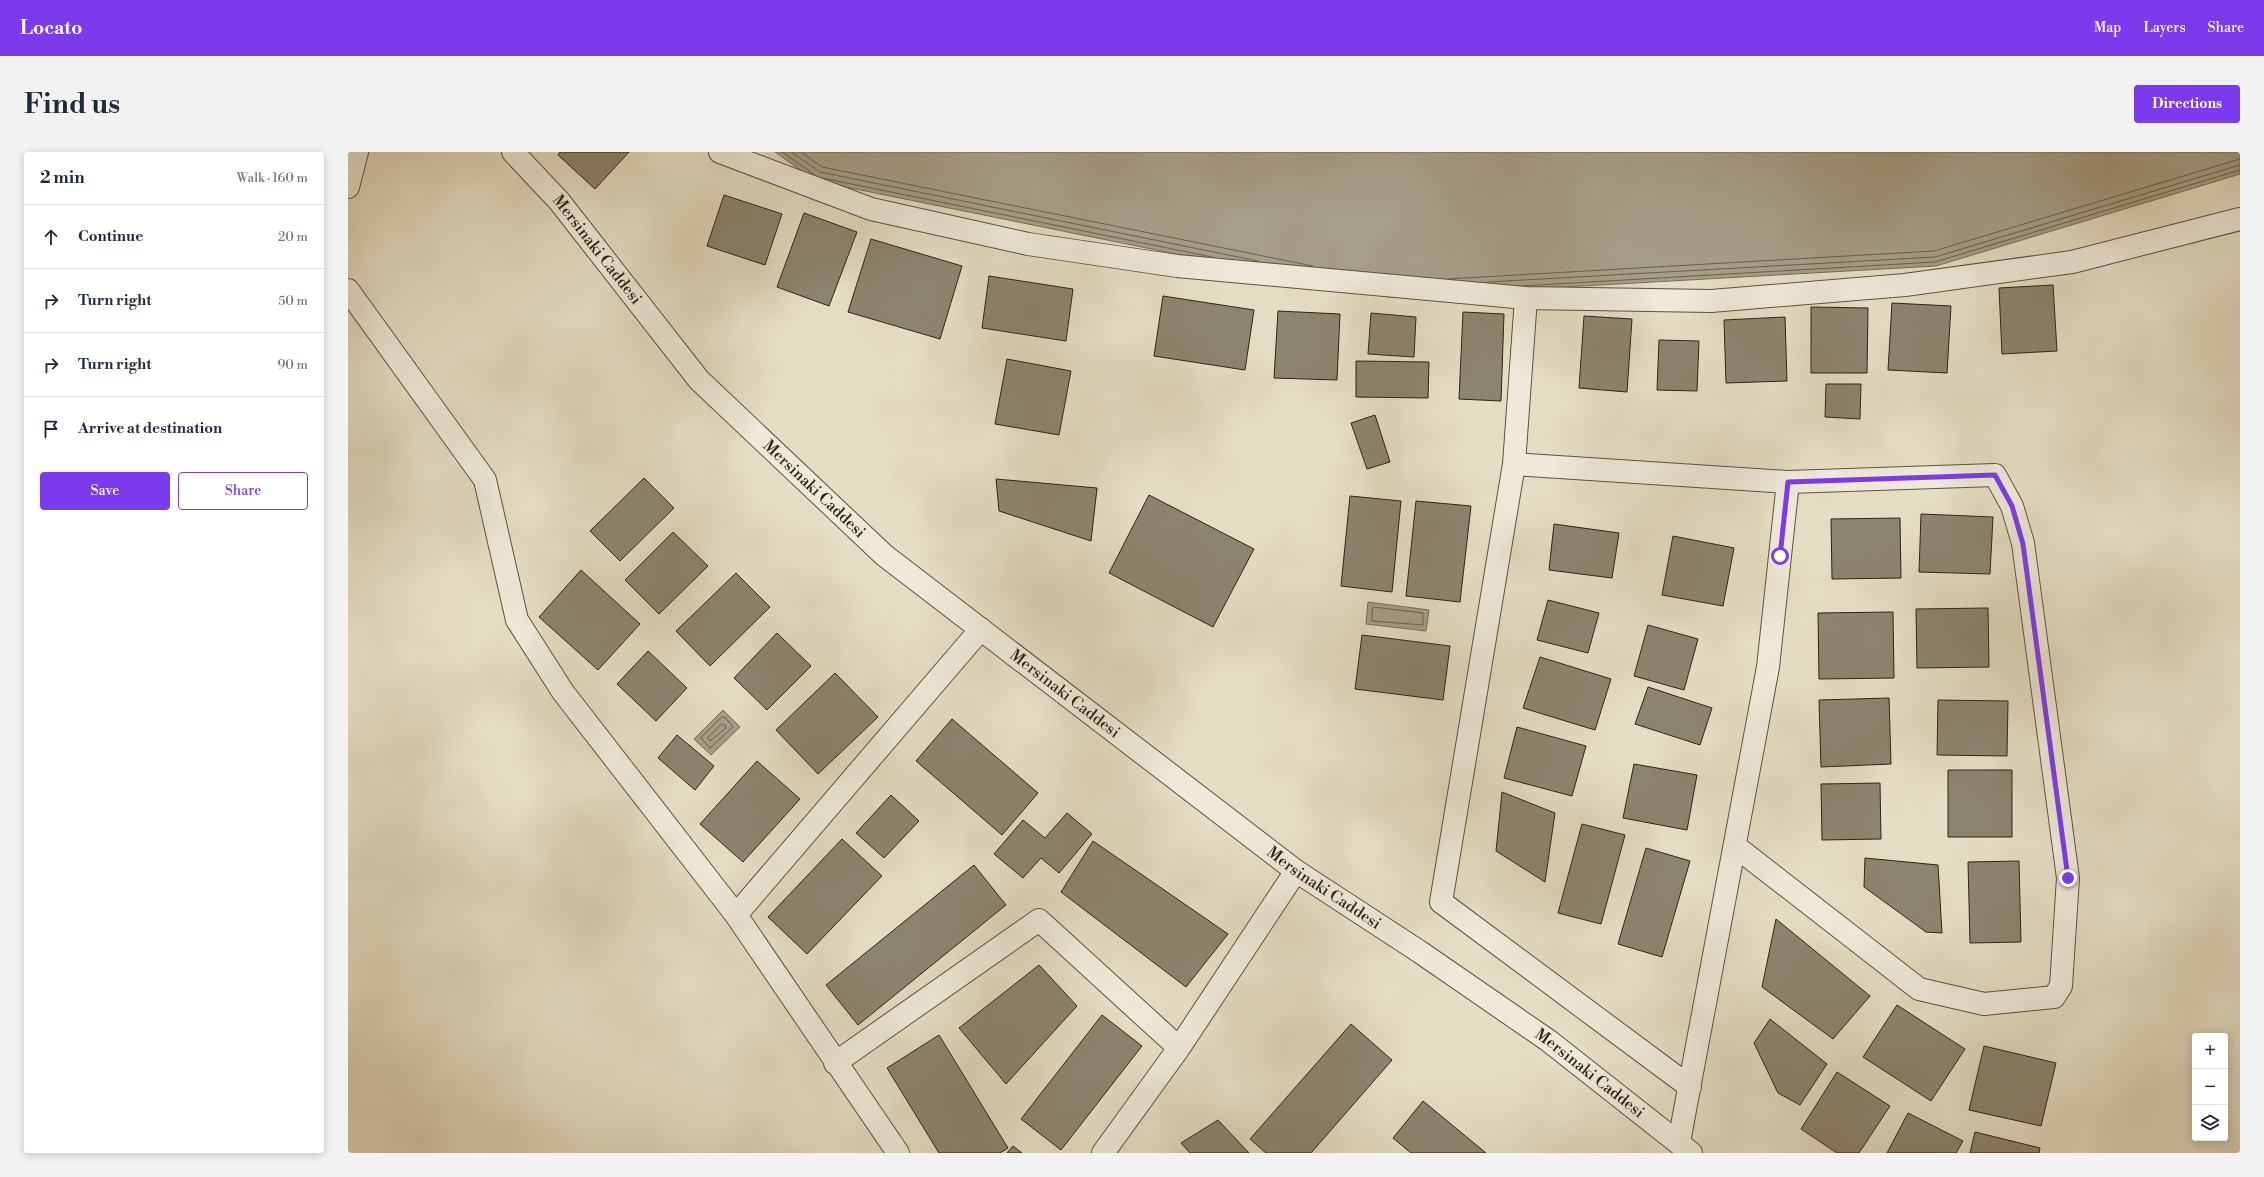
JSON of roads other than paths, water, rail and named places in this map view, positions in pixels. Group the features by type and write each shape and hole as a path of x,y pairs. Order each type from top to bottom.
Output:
{"street":[{"path":"348,187 357,152"},
{"name":"Mersinaki Caddesi","path":"514,152 559,201 699,380 884,555 1296,871 1420,952 1549,1040 1685,1148"},
{"path":"720,152 871,209 1028,244 1177,266 1526,298 1711,301 1905,285 2072,262 2240,219"},
{"path":"348,290 485,480 517,620 563,692 736,915 835,1063 898,1153"},
{"path":"1526,298 1514,464 1441,902 1690,1087"},
{"path":"1514,464 1788,482 1995,475 2012,506 2023,544 2068,878 2061,986 2054,997 1984,1004 1919,989 1735,846"},
{"path":"1685,1148 1690,1087 1768,666 1788,482"},
{"path":"736,915 981,629"},
{"path":"1103,1153 1179,1048 1296,871"},
{"path":"835,1063 1039,920 1179,1048"}],"water":[{"path":"775,152 2240,152 2240,174 1936,266 1388,297 816,181"},
{"path":"1368,602 1429,610 1426,631 1366,624"},
{"path":"723,710 740,727 711,755 694,739"}]}
